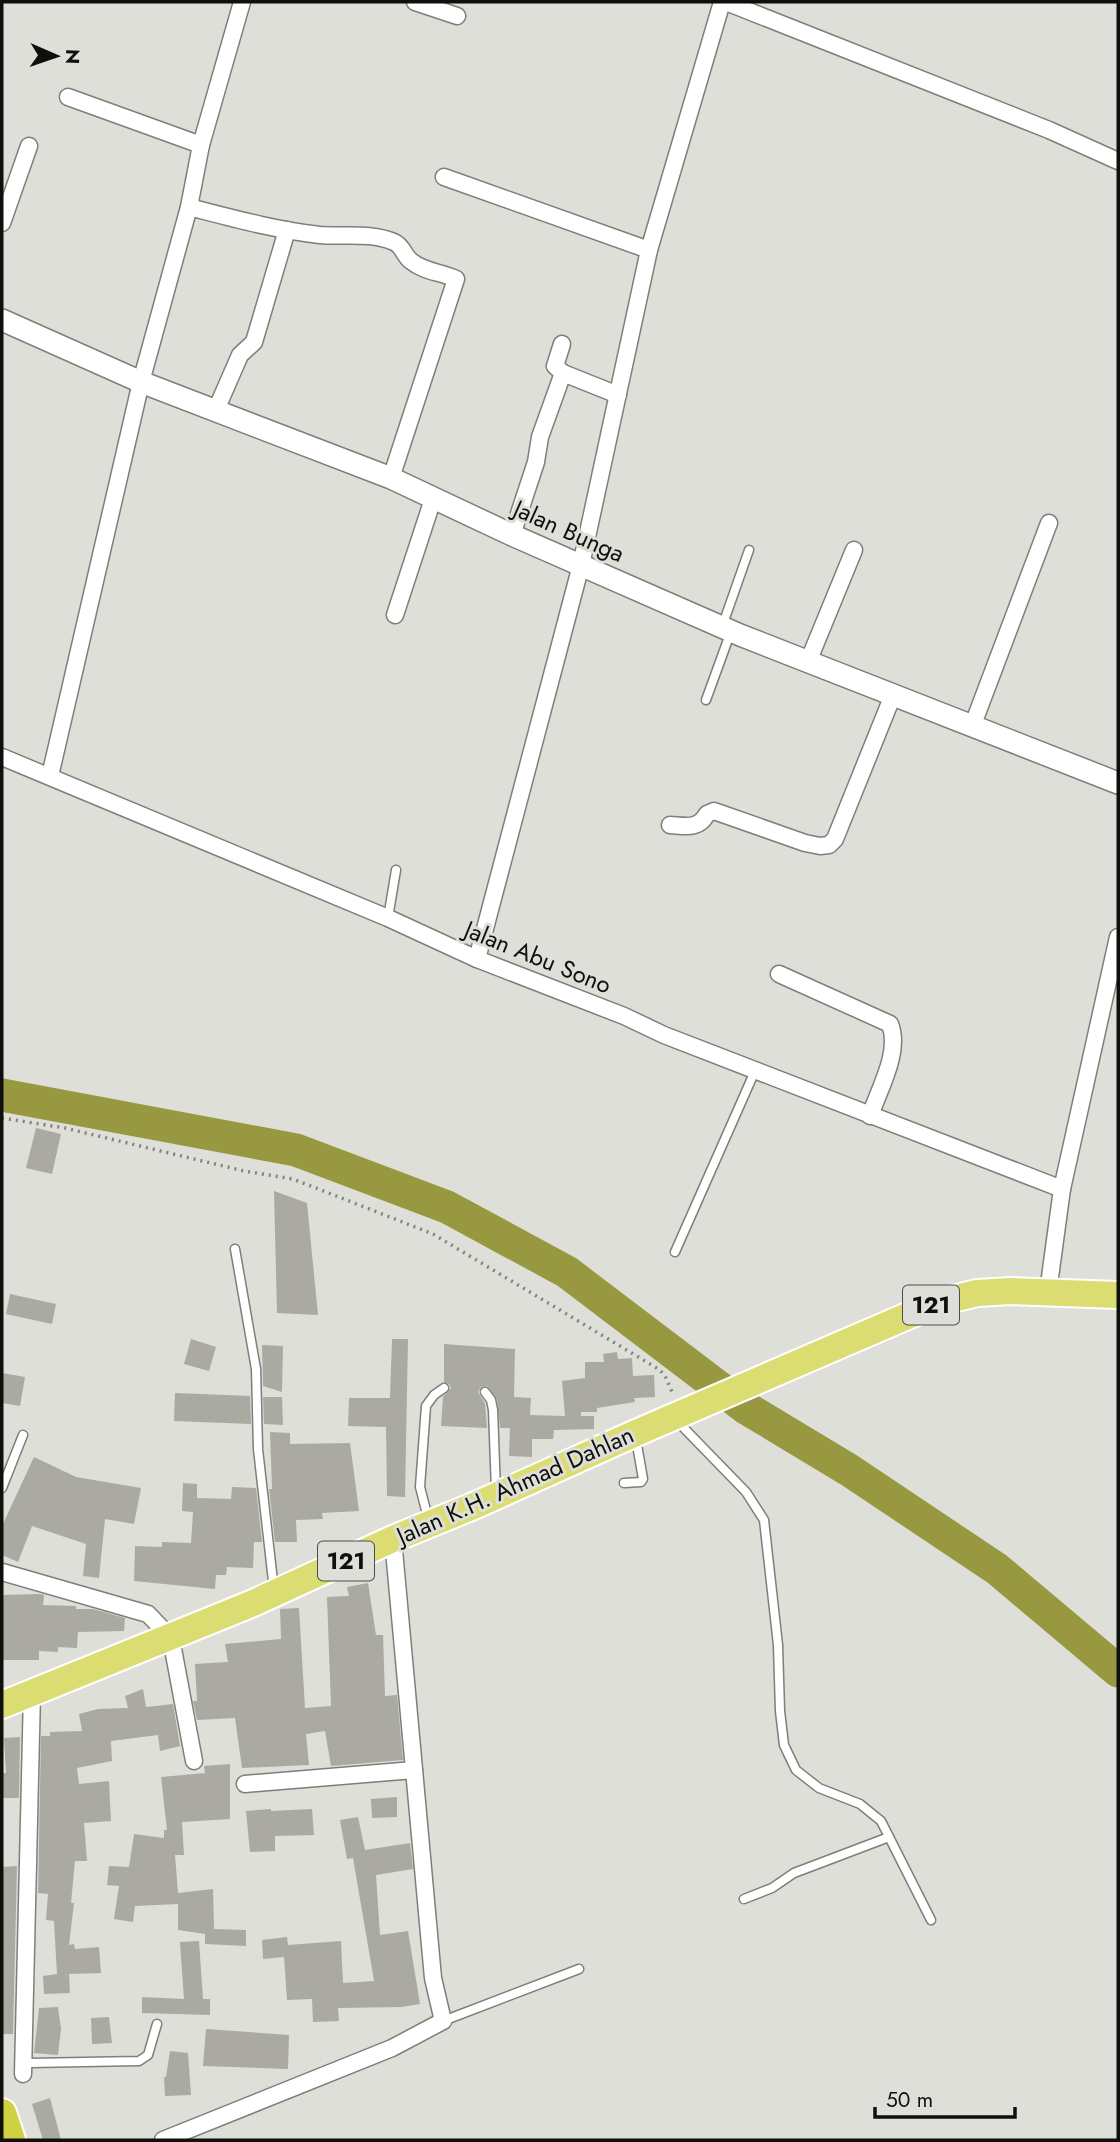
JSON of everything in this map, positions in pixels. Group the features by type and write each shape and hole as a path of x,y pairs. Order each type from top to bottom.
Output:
{"highway":[{"path":"2,2113 11,2140"}],"main road":[{"name":"Jalan K.H. Ahmad Dahlan","path":"2,1705 171,1638 680,1413 940,1302 978,1293 1048,1292"},
{"name":"121","path":"1048,1292 1118,1295"}],"street":[{"path":"50,776 141,382 189,207 201,145 242,2"},
{"path":"415,2 457,16"},
{"path":"477,959 581,565 649,250 724,2 1036,124 1118,161"},
{"path":"68,97 201,145"},
{"path":"2,223 29,146"},
{"path":"444,177 649,250"},
{"path":"189,207 287,230 323,235 354,235 394,242 403,249 410,261 433,273 456,279 391,478"},
{"path":"216,410 240,355 254,342 287,230"},
{"name":"Jalan Bunga","path":"2,320 141,382 391,478 512,535 726,629 1118,783"},
{"path":"562,344 555,366 563,373 618,396"},
{"path":"512,535 536,461 540,436 563,373"},
{"path":"395,615 433,499"},
{"path":"972,727 1049,523"},
{"path":"808,662 854,550"},
{"path":"670,825 696,827 707,814 714,811 805,843 829,845 835,839 893,695"},
{"name":"Jalan Abu Sono","path":"2,757 388,918 477,959 755,1071 1062,1189"},
{"path":"1048,1292 1062,1189 1118,937"},
{"path":"779,974 890,1024 893,1042 891,1056 870,1116"},
{"path":"163,2140 393,2048 443,2021 433,1978 393,1539"},
{"path":"2,1572 148,1614 171,1638 194,1761"},
{"path":"23,2068 32,1693"},
{"path":"245,1784 414,1770"}],"lane":[{"path":"706,700 749,550"},
{"path":"388,918 396,870"},
{"path":"674,1252 755,1071"},
{"path":"236,1249 256,1369 258,1449 275,1593"},
{"path":"430,1525 421,1487 426,1406 443,1388"},
{"path":"485,1392 491,1399 493,1410 496,1495"},
{"path":"680,1413 746,1492 764,1520 778,1645 784,1745 796,1770 819,1788 860,1804 881,1821 931,1920"},
{"path":"624,1483 641,1482 643,1479 636,1433"},
{"path":"2,1488 23,1435"},
{"path":"744,1899 772,1888 794,1873 889,1837"},
{"path":"443,2021 579,1969"},
{"path":"23,2068 139,2061 148,2055 157,2024"}],"path":[{"path":"2,1118 65,1128 244,1171 293,1179 433,1234 660,1370 680,1413"}],"building":[{"path":"36,1128 61,1134 52,1174 26,1168"},
{"path":"274,1191 307,1203 318,1315 277,1313"},
{"path":"10,1294 56,1304 52,1324 6,1314"},
{"path":"191,1339 216,1347 209,1371 184,1364"},
{"path":"392,1339 408,1339 405,1497 387,1496 386,1427 348,1426 349,1398 390,1398"},
{"path":"444,1344 515,1349 514,1397 531,1398 530,1415 565,1416 562,1381 585,1378 585,1362 604,1362 603,1354 617,1352 618,1359 632,1358 633,1376 654,1375 655,1397 634,1398 635,1402 597,1408 597,1412 581,1412 581,1416 594,1416 594,1429 554,1430 553,1439 532,1439 532,1457 509,1456 510,1428 500,1428 497,1399 487,1386 481,1387 478,1392 485,1403 487,1428 441,1426 443,1397 451,1388 444,1382"},
{"path":"262,1345 283,1346 282,1392 263,1386"},
{"path":"2,1373 25,1377 20,1406 2,1403"},
{"path":"175,1393 250,1396 251,1424 174,1421"},
{"path":"263,1397 282,1397 283,1425 264,1424"},
{"path":"270,1432 290,1433 290,1444 350,1443 359,1511 322,1513 323,1519 296,1520 297,1542 275,1542 269,1489 272,1489"},
{"path":"34,1457 76,1477 141,1488 134,1524 105,1519 99,1578 83,1576 86,1544 32,1526 18,1562 2,1555 2,1526"},
{"path":"183,1483 197,1484 197,1498 231,1499 232,1487 256,1488 262,1542 254,1542 253,1568 227,1567 226,1575 216,1575 215,1589 134,1581 135,1546 162,1547 162,1542 191,1543 193,1512 182,1511"},
{"path":"368,1583 376,1635 383,1635 385,1696 397,1695 403,1760 331,1766 325,1731 306,1734 309,1765 242,1768 235,1718 197,1720 193,1701 197,1701 195,1664 228,1662 225,1644 281,1639 280,1609 299,1608 305,1708 331,1706 327,1597 349,1596 347,1587"},
{"path":"2,1595 44,1595 43,1605 76,1606 76,1609 93,1609 125,1618 124,1631 78,1632 77,1648 58,1647 58,1652 39,1651 39,1660 2,1660"},
{"path":"143,1689 146,1707 173,1704 180,1746 160,1751 158,1735 111,1741 112,1761 77,1768 79,1784 109,1781 111,1821 84,1823 87,1861 75,1861 69,1945 74,1944 75,1949 99,1947 101,1973 69,1974 70,1993 44,1994 43,1976 57,1974 54,1921 46,1920 48,1894 38,1893 41,1736 50,1736 50,1732 82,1731 79,1714 98,1709 128,1708 125,1696"},
{"path":"20,1737 19,1798 3,1798 2,1773 6,1773 4,1738"},
{"path":"230,1764 230,1819 182,1822 184,1855 175,1855 178,1893 213,1889 214,1929 246,1930 246,1946 205,1944 205,1934 178,1930 178,1904 135,1906 133,1922 114,1919 119,1886 107,1885 109,1866 129,1867 134,1834 164,1838 164,1830 167,1830 161,1777 205,1773 204,1766"},
{"path":"397,1797 397,1817 372,1818 371,1799"},
{"path":"312,1809 314,1835 275,1836 275,1851 250,1852 246,1811"},
{"path":"358,1817 365,1850 410,1843 413,1869 376,1875 380,1935 408,1931 420,2004 338,2008 339,2021 313,2022 312,1999 287,2000 284,1957 263,1959 262,1940 287,1937 288,1945 341,1941 343,1983 374,1981 353,1858 347,1859 340,1820"},
{"path":"17,1866 13,2034 2,2034 2,1867"},
{"path":"199,1941 203,1999 210,1999 210,2015 142,2013 142,1997 184,1999 180,1942"},
{"path":"58,2007 61,2029 58,2055 34,2053 39,2008"},
{"path":"109,2017 112,2043 92,2044 91,2018"},
{"path":"206,2029 289,2035 288,2069 203,2066"},
{"path":"170,2051 188,2053 191,2095 165,2096 164,2077"},
{"path":"50,2098 61,2140 43,2140 32,2104"}],"waterway":[{"path":"2,1095 296,1150 447,1207 567,1272 746,1408 849,1470 997,1569 1118,1671"}]}
